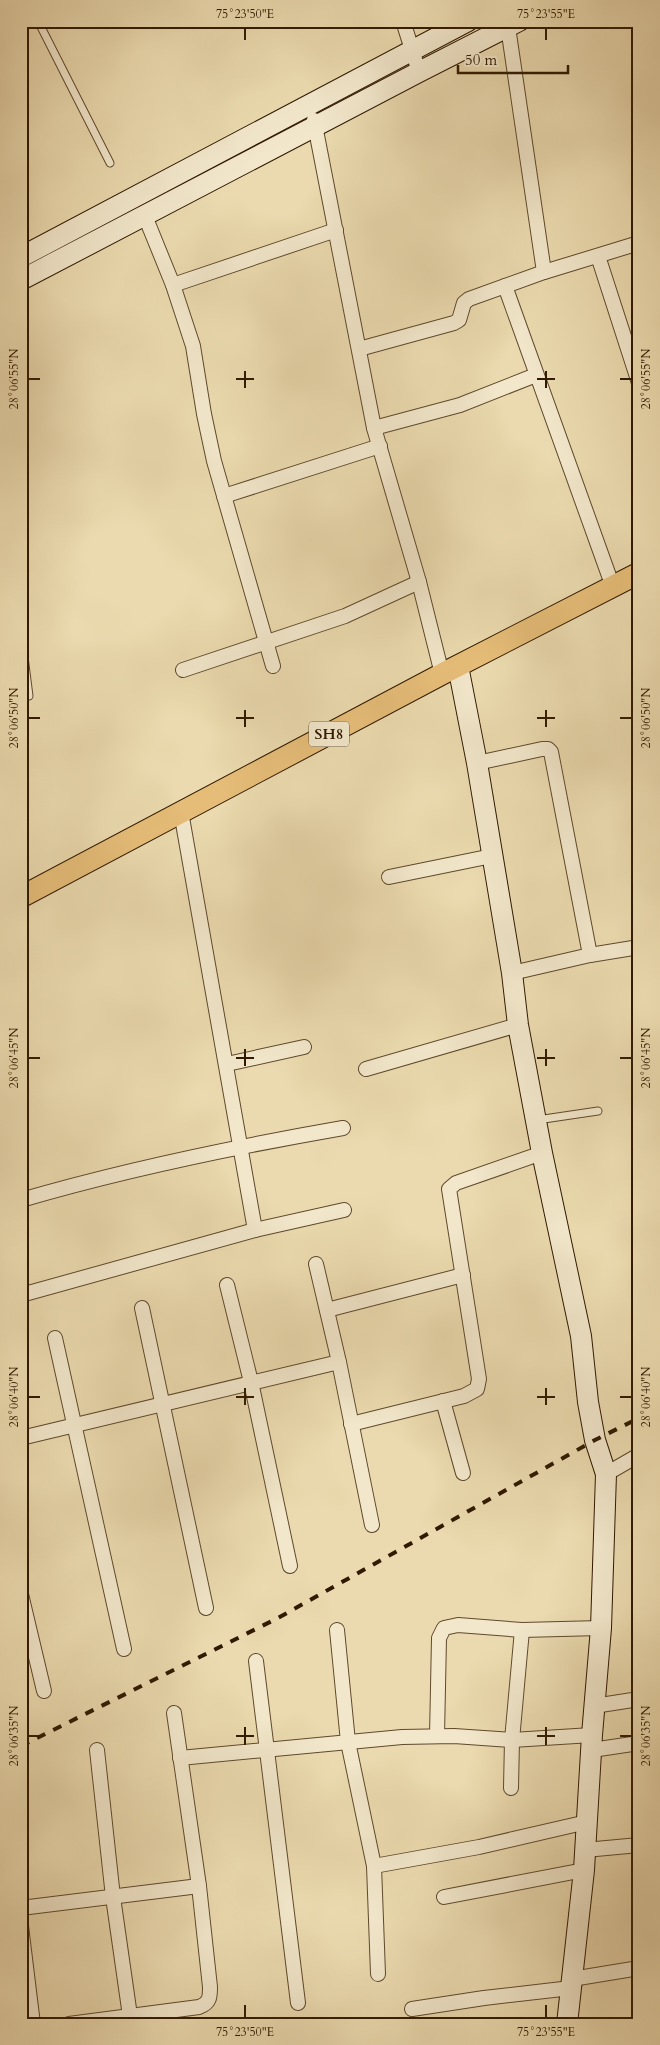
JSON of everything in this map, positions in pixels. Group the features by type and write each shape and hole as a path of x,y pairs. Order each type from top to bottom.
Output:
{"main road":[{"name":"SH8","path":"21,897 450,670 639,573"}],"street":[{"path":"403,21 419,72"},
{"path":"21,257 468,21"},
{"path":"21,280 514,24 544,272"},
{"path":"308,105 316,126 374,428 419,582 450,670 477,763 512,973 518,1025 542,1154 581,1336 588,1402 595,1440 606,1474 601,1628 594,1706 584,1870 567,2024"},
{"path":"145,216 173,285 193,346 208,434 224,496 274,666"},
{"path":"173,285 336,230"},
{"path":"359,349 454,323 460,320 466,301 544,272 639,243"},
{"path":"598,256 639,382"},
{"path":"505,286 613,587"},
{"path":"374,428 460,405 536,375"},
{"path":"224,496 380,446"},
{"path":"183,670 345,616 419,582"},
{"path":"477,763 542,749 548,749 551,752 590,955"},
{"path":"181,812 255,1230"},
{"path":"389,877 492,856"},
{"path":"512,973 590,955 639,947"},
{"path":"366,1069 518,1025"},
{"path":"226,1064 304,1047"},
{"path":"21,1200 97,1178 241,1146 342,1128"},
{"path":"351,1424 469,1394 476,1389 479,1379 449,1189 456,1183 542,1154"},
{"path":"21,1296 255,1230 344,1210"},
{"path":"316,1264 339,1362 372,1525"},
{"path":"327,1310 463,1275"},
{"path":"226,1285 250,1382 290,1566"},
{"path":"142,1308 206,1608"},
{"path":"55,1338 124,1649"},
{"path":"21,1438 339,1362"},
{"path":"443,1401 463,1473"},
{"path":"606,1474 639,1455"},
{"path":"21,1594 28,1654 44,1691"},
{"path":"437,1736 439,1638 440,1632 444,1628 458,1626 522,1630 601,1628"},
{"path":"337,1630 348,1742 374,1866 378,1974"},
{"path":"511,1788 512,1740 522,1630"},
{"path":"256,1661 298,2003"},
{"path":"594,1706 639,1699"},
{"path":"69,2024 200,2007 208,2002 210,1987 199,1886 174,1713"},
{"path":"180,1758 402,1737 437,1736 592,1743 639,1743"},
{"path":"98,1750 114,1896 130,2016"},
{"path":"374,1866 479,1847 587,1822"},
{"path":"585,1850 639,1845"},
{"path":"444,1896 584,1870"},
{"path":"21,1908 199,1886"},
{"path":"21,1926 33,2024"},
{"path":"412,2009 571,1983 639,1968"}],"lane":[{"path":"38,21 110,163"},
{"path":"21,633 29,696"},
{"path":"536,1120 598,1111"}],"railway":[{"path":"21,1746 278,1618 595,1440 639,1418"}]}
